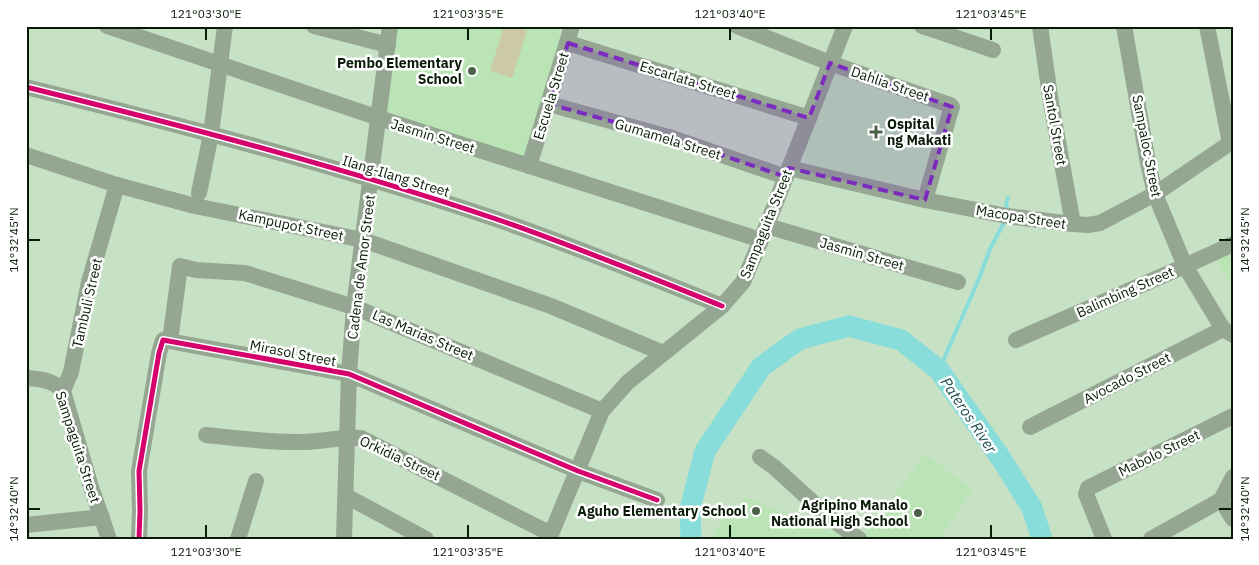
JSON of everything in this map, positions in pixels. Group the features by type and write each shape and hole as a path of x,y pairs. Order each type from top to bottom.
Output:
{"street":[{"name":"Jasmin Street","path":"107,26 379,118 529,166 764,233 958,282"},
{"path":"199,193 210,134 225,26"},
{"path":"314,26 388,45"},
{"name":"Cadena de Amor Street","path":"344,539 346,436 354,307 390,26"},
{"name":"Escuela Street","path":"529,166 572,26"},
{"name":"Dahlia Street","path":"737,26 830,63 951,105 924,200"},
{"name":"Sampaguita Street","path":"550,537 602,411 628,382 722,306 743,282 845,26"},
{"path":"922,26 993,50"},
{"name":"Santol Street","path":"1040,26 1051,103 1073,224"},
{"name":"Sampaloc Street","path":"1124,26 1155,194 1185,266 1228,332"},
{"path":"1207,26 1231,142"},
{"name":"Escarlata Street","path":"568,42 809,118"},
{"name":"Ilang-Ilang Street","path":"26,87 210,134 371,180 495,219 570,245 722,306"},
{"name":"Gumamela Street","path":"549,104 788,173"},
{"name":"Macopa Street","path":"788,173 1014,218 1088,225 1100,223 1155,194 1231,142"},
{"name":"Kampupot Street","path":"26,155 117,185 195,206 363,240 551,306 663,353"},
{"name":"Tambuli Street","path":"63,391 72,372 89,282 117,185"},
{"name":"Balimbing Street","path":"1016,340 1233,244"},
{"name":"Las Marias Street","path":"170,341 180,266 196,270 245,273 354,307 602,411"},
{"name":"Avocado Street","path":"1030,426 1228,332"},
{"path":"140,539 138,471 162,343 163,340 170,341"},
{"name":"Mirasol Street","path":"170,341 349,374 578,471 657,500"},
{"name":"Sampaguita Street","path":"26,378 49,381 58,385 63,391 109,539"},
{"name":"Mabolo Street","path":"1104,539 1086,494 1087,490 1233,416"},
{"name":"Orkidia Street","path":"206,435 276,443 314,442 346,436 361,438 376,444 550,537"},
{"path":"760,457 774,467 830,518 859,539"},
{"path":"1151,539 1221,500 1233,477"},
{"path":"238,539 256,481"},
{"path":"346,496 426,539"},
{"path":"1221,500 1233,519"},
{"path":"26,525 102,517"}],"highlighted area":[{"path":"568,43 809,118 830,63 952,107 925,200 789,168 786,177 672,138 549,104"}],"shaded area":[{"name":"Pembo Elementary School","path":"397,26 566,26 525,159 384,115"},
{"path":"504,26 527,31 512,78 490,71"},
{"name":"Ospital ng Makati","path":"835,68 949,109 921,184 912,188 811,167 803,155"},
{"path":"1233,251 1233,286 1217,261"},
{"name":"Agripino Manalo National High School","path":"926,454 973,490 938,539 866,539 862,536"},
{"name":"Aguho Elementary School","path":"745,497 852,539 711,539 719,525"}],"waterway":[{"path":"1008,198 1006,205 1008,211"},
{"path":"939,370 990,249 1006,219"},
{"name":"Pateros River","path":"691,539 690,509 705,451 761,367 800,339 849,326 901,340 939,370 1002,460 1032,508 1042,539"}],"cycle path":[{"path":"26,87 262,148 438,200 553,239 722,306"},
{"path":"139,539 139,471 159,353 163,340 349,374 578,471 657,500"}],"place":[{"name":"Pembo Elementary School","path":"472,71"},
{"name":"Ospital ng Makati","path":"876,132"},
{"name":"Aguho Elementary School","path":"756,511"},
{"name":"Agripino Manalo National High School","path":"918,513"}]}
